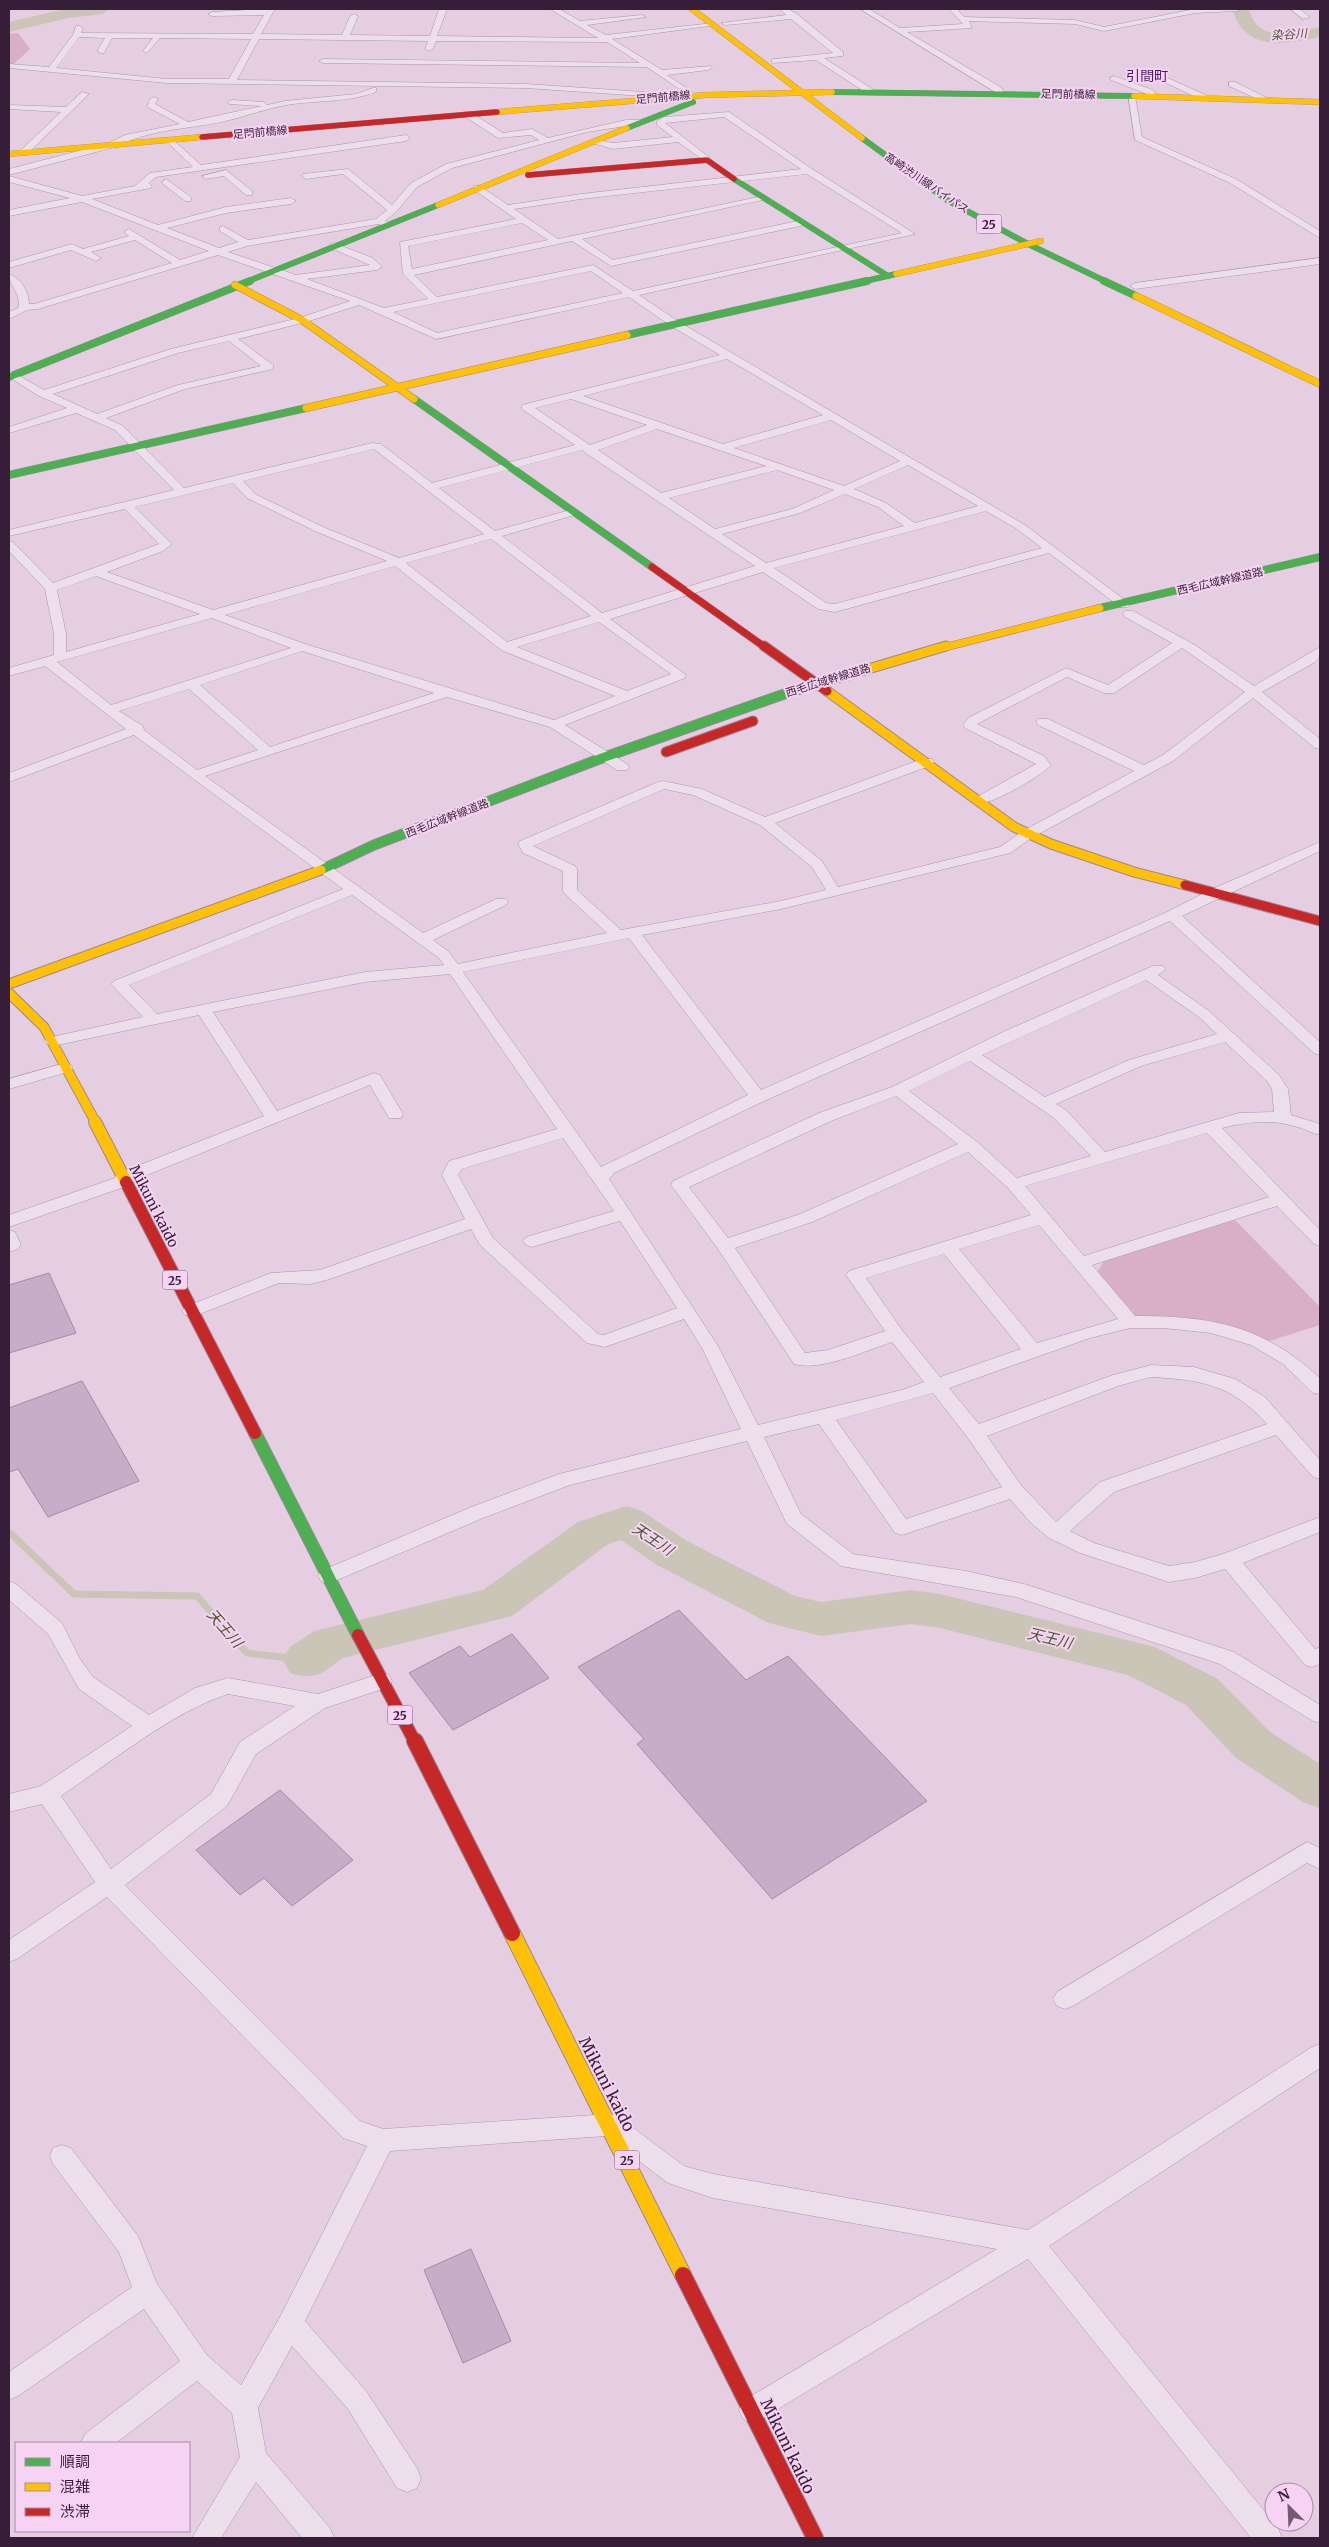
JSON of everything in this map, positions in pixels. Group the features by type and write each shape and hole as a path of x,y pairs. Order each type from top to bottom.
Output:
{"street":[{"path":"421,73 443,9"},
{"path":"10,375 334,246 382,223 518,173 698,100 696,95 672,82 649,65 554,9"},
{"name":"高崎渋川線バイパス","path":"692,9 800,92 947,200 1028,244 1320,384"},
{"name":"高崎渋川線バイパス","path":"707,9 929,176 963,198 1041,241 1320,374"},
{"path":"775,61 840,54 784,9"},
{"path":"864,9 999,90 1000,93"},
{"path":"899,30 969,26 953,9"},
{"path":"963,20 1075,22 1104,29 1195,11 1237,9"},
{"path":"1294,9 1306,16"},
{"path":"212,14 270,11"},
{"path":"231,83 270,11"},
{"path":"345,38 354,16"},
{"path":"725,23 794,16"},
{"path":"579,23 642,17"},
{"path":"590,30 622,25"},
{"path":"50,71 78,31 110,35 158,36 606,39 713,25"},
{"path":"303,37 308,29"},
{"path":"101,51 110,35"},
{"path":"147,51 158,36"},
{"path":"817,57 871,92"},
{"path":"323,61 421,73 644,94 655,98"},
{"path":"9,172 112,145 128,137 269,108 285,103 357,96 421,73 649,65"},
{"path":"9,66 125,78 231,83 385,85"},
{"path":"660,73 708,68"},
{"path":"1114,78 1150,92 1153,96"},
{"path":"1164,78 1205,98"},
{"path":"672,82 689,80"},
{"path":"1232,84 1267,100"},
{"name":"足門前橋線","path":"9,154 696,95 800,92 1000,93 1320,102"},
{"path":"23,153 85,94"},
{"path":"1131,96 1138,138 1233,182 1320,235"},
{"path":"154,99 150,105 176,117 187,125"},
{"path":"232,102 263,103 269,108"},
{"path":"9,107 68,110"},
{"path":"467,114 501,136 532,132 546,140"},
{"path":"9,179 84,199 217,251 361,301 436,336 842,248 910,234 809,171 726,114 664,120 660,123 736,181 763,199 842,248 888,276"},
{"path":"9,316 24,307 35,307 83,294 246,243 382,223 414,184 438,170 546,140 617,124 640,124"},
{"path":"138,188 153,175 406,138"},
{"path":"170,140 199,168"},
{"path":"594,142 613,146 680,140"},
{"path":"518,173 538,176 707,160"},
{"path":"306,176 345,170 393,210"},
{"path":"506,208 554,199 736,181 809,171"},
{"path":"9,213 166,182 226,173 248,193"},
{"path":"166,182 188,199"},
{"path":"477,188 555,241"},
{"path":"408,274 416,270 763,199"},
{"path":"157,228 226,210 291,201"},
{"path":"9,203 23,210"},
{"path":"436,302 408,274 403,244 523,220"},
{"path":"574,238 611,263 802,223"},
{"path":"223,229 246,243"},
{"path":"82,252 133,235 180,264"},
{"path":"9,475 1041,241"},
{"path":"296,277 377,268 370,260 334,246"},
{"path":"37,247 50,254"},
{"path":"9,265 72,247 96,258"},
{"path":"1135,286 1320,261"},
{"path":"384,311 436,302 593,268 675,324 988,507 1051,549 1124,611 1152,629 1181,643 1254,692 1320,745"},
{"path":"9,277 18,283 25,301 24,307"},
{"path":"235,285 256,294 302,320 816,683 828,697 927,762 1028,834 1134,872 1320,921"},
{"path":"43,394 175,351 302,320 361,301"},
{"path":"96,418 182,388 269,367 230,337"},
{"path":"730,355 526,407 822,606 835,608 1051,549"},
{"path":"10,375 43,394 119,428 182,492"},
{"path":"570,395 843,489 882,505 913,527"},
{"path":"9,430 76,409"},
{"path":"724,447 833,416"},
{"path":"429,487 586,448 656,424"},
{"path":"9,533 377,446 601,618 680,675 555,724"},
{"path":"712,533 796,511 909,461"},
{"path":"658,496 779,466"},
{"path":"235,479 251,496 319,529 396,561 505,647 627,696"},
{"path":"51,588 159,549 166,544 127,504"},
{"path":"505,647 765,567 988,507"},
{"path":"9,672 574,512"},
{"path":"9,544 51,588 60,634 53,659"},
{"name":"西毛広域幹線道路","path":"1124,611 1320,557"},
{"name":"西毛広域幹線道路","path":"9,984 322,869 374,845 711,717 816,683 1007,631 1124,611 1320,569"},
{"path":"97,572 301,647 447,693 555,724 606,758 627,765"},
{"path":"980,801 994,795 1044,765 1039,760 976,729 970,725 973,721 1066,672 1109,690 1181,643"},
{"path":"111,709 294,652 301,647"},
{"path":"53,1041 365,977 454,969 835,893 1005,850 1028,834 1175,754 1254,692 1311,659 1320,651"},
{"path":"53,659 111,709 196,775 322,869 424,939 444,955 568,1131 688,1311 712,1350 794,1519 848,1561 966,1579 1016,1589 1226,1658 1320,1715"},
{"path":"191,684 268,752"},
{"name":"西毛広域幹線道路","path":"828,697 846,691"},
{"path":"196,775 447,693"},
{"path":"656,755 760,719"},
{"path":"1042,722 1145,771"},
{"path":"9,778 138,729"},
{"path":"765,822 927,762"},
{"path":"604,773 627,765"},
{"path":"758,1097 625,934 570,892 570,869 528,850 525,844 663,785 697,792 765,822 817,864 835,893"},
{"name":"西毛広域幹線道路","path":"352,856 547,792"},
{"path":"600,1178 608,1169 758,1097 1172,915 1215,893 1320,846"},
{"path":"154,1020 119,984 353,890"},
{"path":"424,939 501,902"},
{"path":"1172,915 1320,1050"},
{"path":"896,1334 829,1356 800,1360 724,1245 679,1184 825,1117 898,1090 1011,1034 1153,971 1204,1014 1273,1078 1280,1089 1283,1118"},
{"name":"Mikuni kaido","path":"9,993 44,1027 53,1041 65,1068 441,1792 610,2125 815,2538"},
{"path":"204,1010 274,1118"},
{"path":"1044,1103 1134,1063 1228,1036"},
{"path":"972,1055 1060,1114 1102,1158"},
{"path":"9,1084 65,1068"},
{"path":"9,1221 124,1180 374,1078 395,1114"},
{"path":"898,1090 970,1145 1014,1184 1130,1322"},
{"path":"1014,1184 1210,1126 1248,1117 1292,1118 1320,1130"},
{"path":"1210,1126 1320,1240"},
{"path":"568,1131 455,1166 450,1175 486,1241 593,1339 605,1341 688,1311"},
{"path":"724,1245 806,1218 970,1145"},
{"path":"1080,1263 1280,1199"},
{"path":"532,1241 624,1214"},
{"path":"1041,1218 855,1275 896,1334 975,1433 1014,1490 1038,1518 1056,1533 1087,1548 1169,1574 1195,1570 1229,1560 1320,1524"},
{"path":"191,1311 277,1277 311,1278 324,1275 474,1222"},
{"path":"9,1236 12,1245 9,1246"},
{"path":"947,1246 1034,1352"},
{"path":"328,1576 476,1513 566,1479 938,1386 1086,1333 1130,1322 1163,1322 1212,1327 1257,1341 1288,1360 1320,1388"},
{"path":"975,1433 1113,1381 1151,1371 1194,1373 1229,1384 1258,1402 1278,1427 1320,1472"},
{"path":"823,1416 902,1528 1014,1490"},
{"path":"1056,1533 1107,1487 1278,1427"},
{"path":"1229,1560 1312,1659 1320,1656"},
{"path":"9,1589 55,1629 73,1664 86,1683 148,1726"},
{"path":"9,1952 109,1884 219,1800 248,1748 318,1702 382,1680"},
{"path":"9,1803 47,1794 148,1726 202,1694 228,1686 318,1702"},
{"path":"47,1794 109,1884 352,2130 383,2140 610,2125 677,2175 713,2186 1031,2243 1268,2538"},
{"path":"1065,1999 1307,1851 1320,1860"},
{"path":"752,2410 1031,2243 1320,2055"},
{"path":"244,2406 290,2324 383,2140"},
{"path":"62,2156 129,2245 147,2292 198,2364 244,2406 254,2459 320,2538"},
{"path":"9,2387 147,2292"},
{"path":"290,2324 357,2400 407,2478"},
{"path":"95,2442 198,2364"},
{"path":"206,2538 254,2459"}],"shaded area":[{"path":"18,33 30,49 14,64 9,64 9,34"},
{"path":"1235,1220 1320,1307 1320,1325 1269,1341 1236,1329 1204,1321 1136,1316 1097,1272 1104,1261"}],"building":[{"path":"49,1273 76,1333 9,1353 9,1285"},
{"path":"82,1381 139,1481 48,1517 18,1469 9,1472 9,1408"},
{"path":"679,1610 746,1680 788,1656 927,1801 772,1899 637,1744 644,1739 578,1667"},
{"path":"512,1634 549,1678 453,1730 409,1673 460,1646 470,1657"},
{"path":"280,1790 353,1860 292,1906 264,1878 240,1895 196,1850"},
{"path":"471,2249 511,2341 463,2363 424,2270"}],"waterway":[{"name":"染谷川","path":"9,27 68,13 102,9"},
{"name":"染谷川","path":"1240,9 1246,23 1261,35 1281,38 1320,32"},
{"name":"天王川","path":"306,1660 330,1643 496,1604 593,1533 627,1522 672,1553 785,1611 821,1619 911,1607 940,1611 1139,1660 1202,1692 1253,1745 1320,1788"},
{"name":"天王川","path":"9,1532 74,1594 197,1596 247,1653 306,1660"}],"traffic: fast":[{"path":"832,92 1134,96"},
{"path":"627,128 693,102"},
{"path":"862,138 947,200 1028,244 1136,296"},
{"path":"734,179 888,276"},
{"path":"9,377 438,205"},
{"path":"627,335 896,274"},
{"path":"414,399 652,567"},
{"path":"9,475 306,408"},
{"path":"1100,608 1320,557"},
{"path":"321,870 374,845 602,758 790,692"},
{"path":"255,1433 358,1635"}],"traffic: slow":[{"path":"692,9 862,138"},
{"path":"497,112 706,95 832,92"},
{"path":"1134,96 1320,102"},
{"path":"438,205 627,128"},
{"path":"9,154 202,137"},
{"path":"896,274 1041,241"},
{"path":"235,285 302,320 414,399"},
{"path":"1136,296 1320,384"},
{"path":"306,408 627,335"},
{"path":"790,692 954,644 1100,608"},
{"path":"827,691 1014,827 1051,844 1134,872 1185,885"},
{"path":"9,984 321,870"},
{"path":"9,993 44,1027 53,1041 126,1182"},
{"path":"512,1933 683,2275"}],"traffic: jam":[{"path":"202,137 497,112"},
{"path":"528,175 707,160 734,179"},
{"path":"652,567 827,691"},
{"path":"666,752 753,721"},
{"path":"1185,885 1320,921"},
{"path":"126,1182 255,1433"},
{"path":"358,1635 437,1783 512,1933"},
{"path":"683,2275 815,2538"}],"district":[{"name":"引間町","path":"1147,76"}]}
